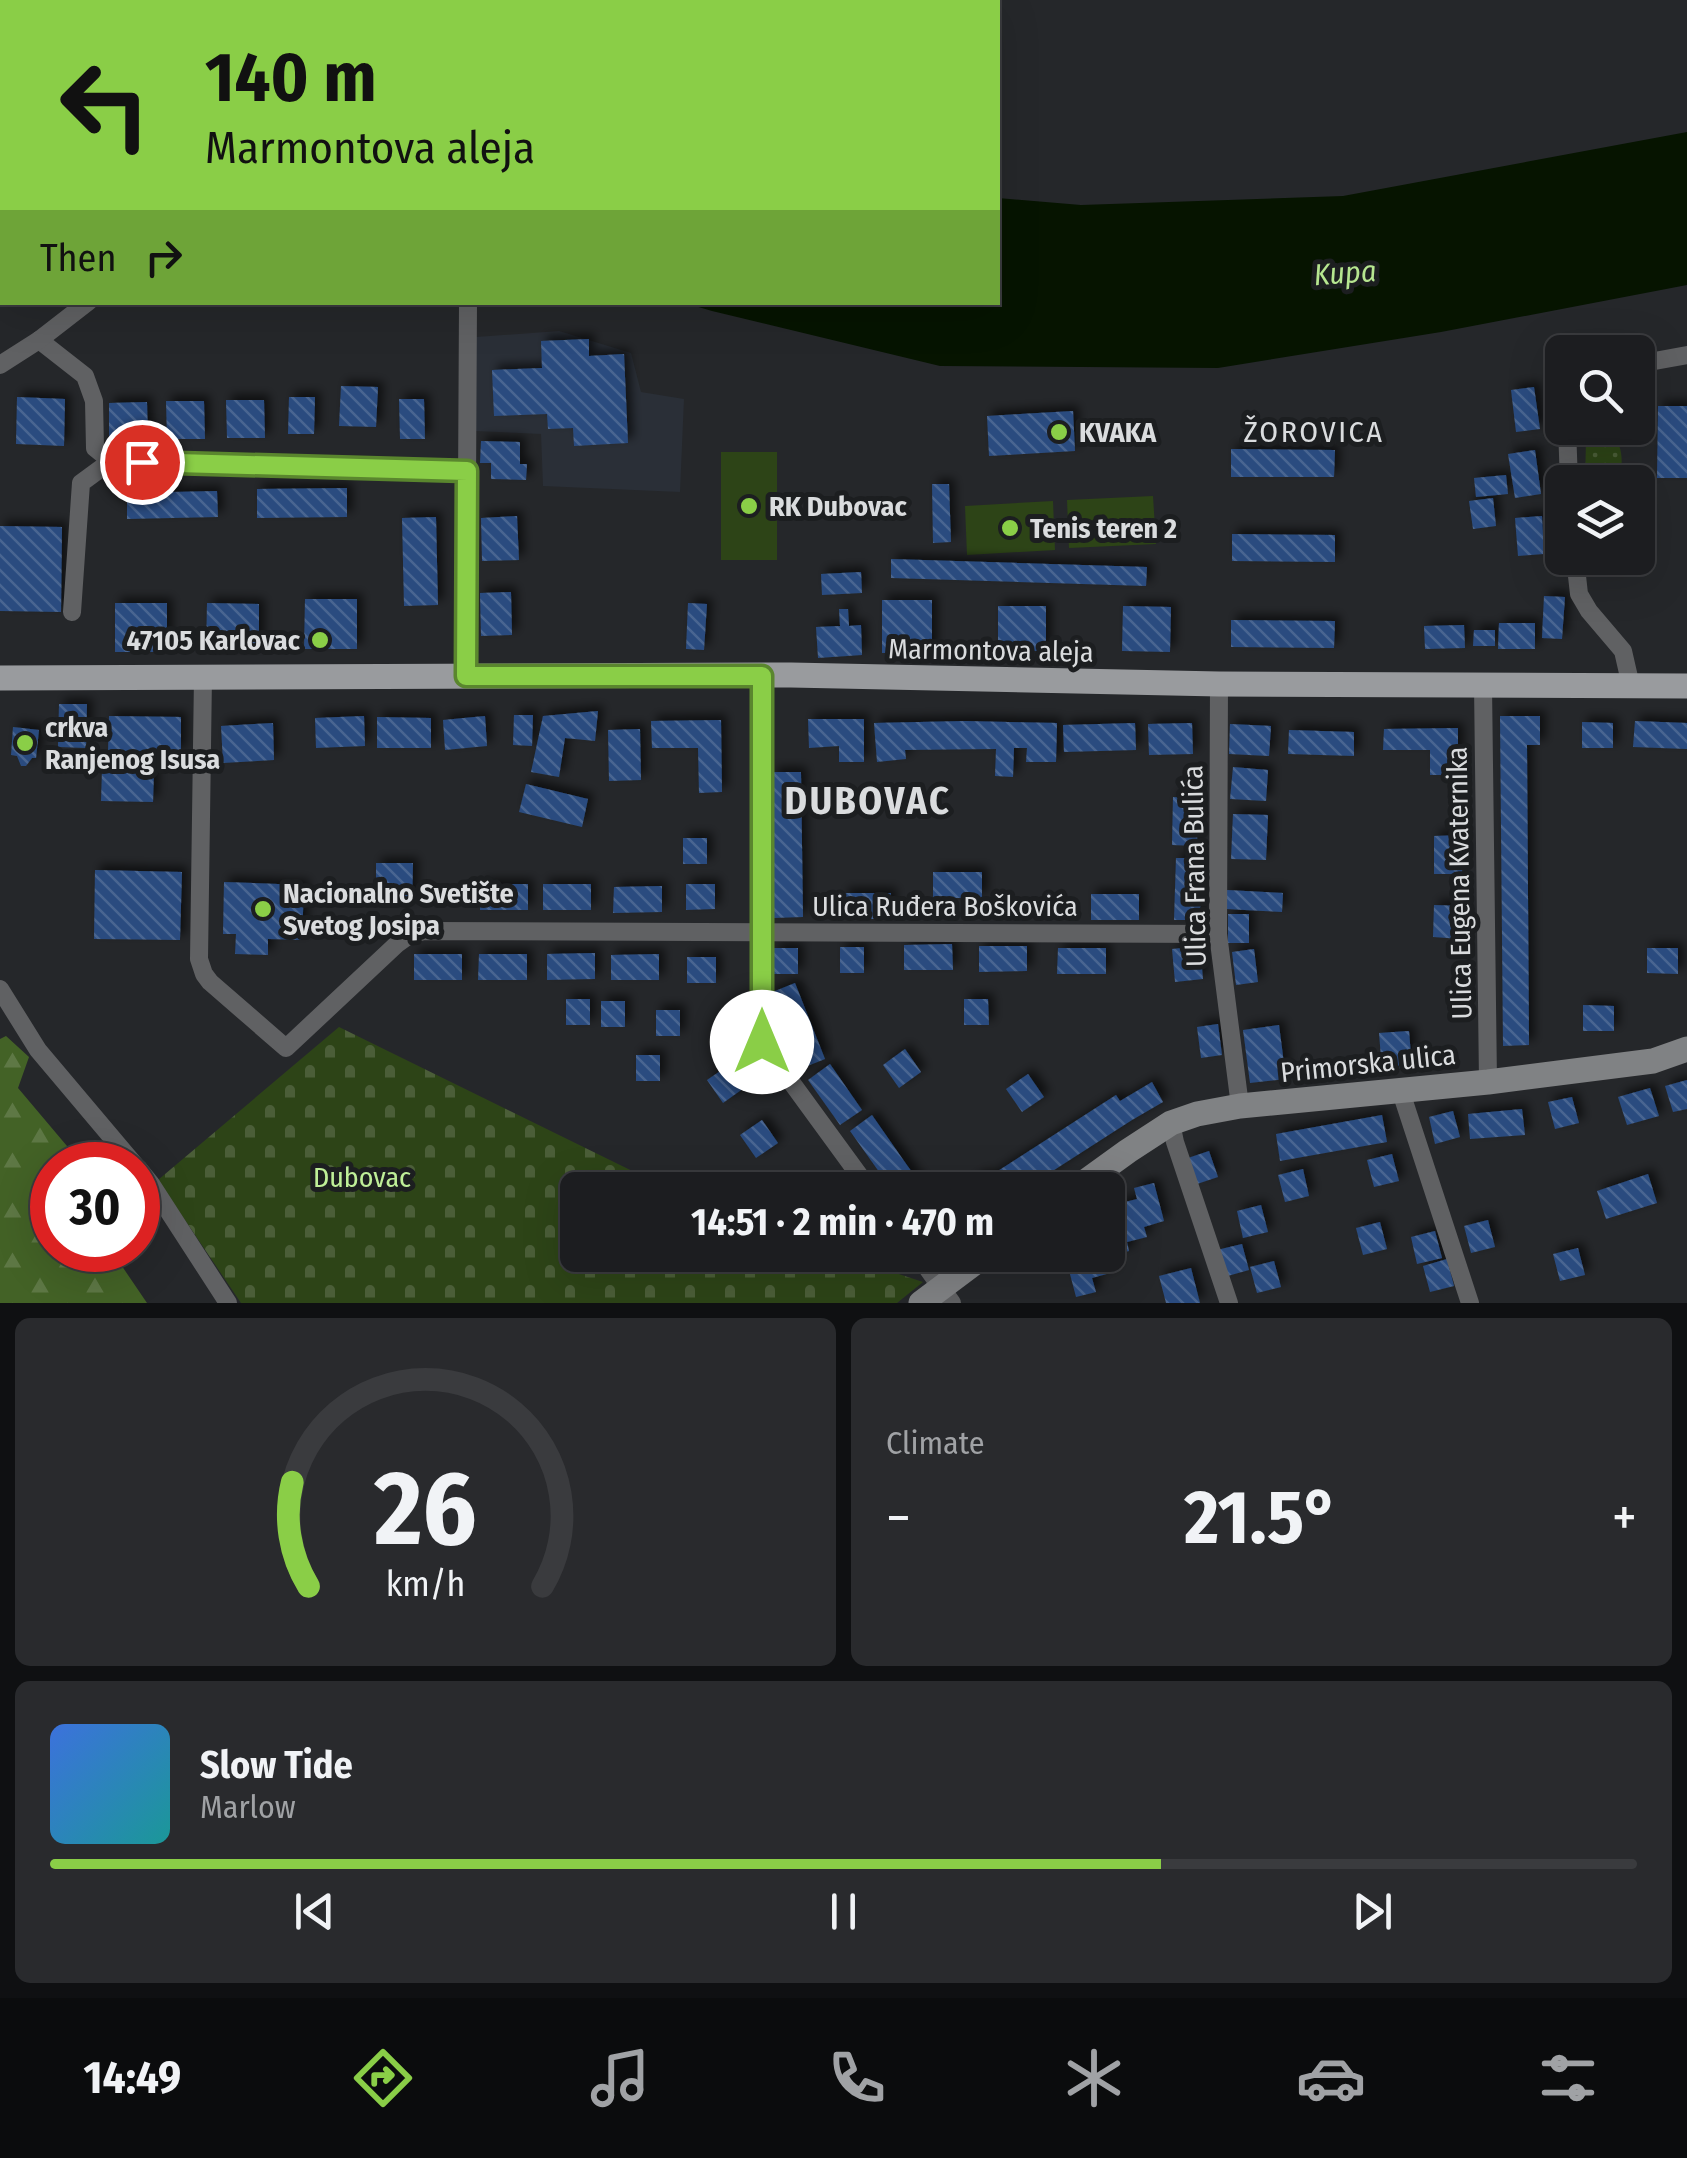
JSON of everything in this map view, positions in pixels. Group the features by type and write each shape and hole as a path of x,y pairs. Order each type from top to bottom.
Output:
{"main road":[{"name":"Marmontova aleja","path":"203,676 762,676 1220,684 1687,686"},
{"path":"0,678 203,676"},
{"name":"Primorska ulica","path":"1098,1172 1171,1123 1197,1114 1653,1061 1687,1049"},
{"path":"938,1298 966,1272"}],"street":[{"path":"0,365 84,305"},
{"path":"466,676 468,305"},
{"path":"39,340 85,376 94,401 95,448 111,462"},
{"path":"1655,361 1687,355"},
{"path":"72,612 81,483 111,462 467,471"},
{"path":"1577,575 1580,594 1589,611 1623,651 1631,686"},
{"name":"Ulica Ruđera Boškovića","path":"203,676 199,959 210,982 286,1048 397,944 424,931 1218,934"},
{"path":"762,676 762,1042 857,1172"},
{"name":"Ulica Frana Bulića","path":"1220,684 1218,934 1240,1106"},
{"name":"Ulica Eugena Kvaternika","path":"1483,684 1488,1082"},
{"path":"0,989 38,1050 115,1142"},
{"path":"1400,1089 1470,1303"},
{"path":"1171,1123 1229,1303"},
{"path":"160,1199 228,1303"},
{"path":"926,1272 938,1298"}],"shaded area":[{"path":"559,331 631,353 641,392 684,399 680,492 543,486 541,434 475,431 476,337"}],"green space":[{"path":"1586,445 1618,445 1622,465 1585,465"},
{"name":"RK Dubovac","path":"721,452 777,452 777,560 721,560"},
{"path":"1153,496 1156,544 1069,548 1067,500"},
{"name":"Tenis teren 2","path":"1053,501 1055,550 967,555 965,506"},
{"name":"Dubovac","path":"339,1027 634,1172 560,1172 560,1272 893,1272 923,1282 897,1303 241,1303 160,1178"},
{"path":"6,1036 29,1057 18,1088 64,1142 30,1142 30,1272 126,1272 147,1303 0,1303 0,1039"}],"water":[{"name":"Kupa","path":"1687,132 1687,285 1441,332 1218,368 940,366 692,305 1000,305 1000,198 1081,205 1343,196"}],"building":[{"path":"589,339 589,356 624,354 628,443 574,446 573,428 548,429 547,414 494,416 492,370 542,368 541,341"},
{"path":"341,386 378,387 376,427 339,426"},
{"path":"1534,387 1540,429 1516,432 1511,390"},
{"path":"17,397 65,399 64,446 16,444"},
{"path":"289,397 315,397 314,434 288,434"},
{"path":"399,399 424,399 425,439 400,439"},
{"path":"226,400 264,400 265,438 227,438"},
{"path":"166,401 204,401 205,439 167,439"},
{"path":"147,402 148,440 109,441 109,403"},
{"path":"1658,406 1687,406 1687,478 1657,478"},
{"path":"1073,411 1075,451 989,456 987,416"},
{"path":"481,441 520,442 520,464 527,464 526,480 491,479 491,463 480,463"},
{"path":"1231,449 1335,450 1334,477 1231,477"},
{"path":"1535,450 1541,494 1515,498 1508,454"},
{"path":"1506,475 1508,494 1476,497 1474,478"},
{"path":"932,484 949,484 951,542 933,543"},
{"path":"347,488 347,517 257,518 257,489"},
{"path":"217,491 218,517 127,519 127,493"},
{"path":"1493,498 1496,526 1473,529 1469,501"},
{"path":"517,516 519,560 482,561 481,518"},
{"path":"1542,516 1544,554 1518,556 1515,518"},
{"path":"436,517 438,605 404,606 402,518"},
{"path":"0,526 62,527 61,612 0,611"},
{"path":"1232,534 1335,535 1335,562 1232,561"},
{"path":"891,559 1147,567 1146,586 891,578"},
{"path":"861,572 862,593 822,595 821,574"},
{"path":"511,592 512,635 481,636 480,593"},
{"path":"1544,596 1565,597 1562,639 1542,638"},
{"path":"305,599 357,599 357,649 304,649"},
{"path":"882,600 932,600 932,653 882,653"},
{"path":"115,603 167,603 167,652 115,652"},
{"path":"207,603 259,604 259,653 206,653"},
{"path":"688,603 707,604 704,650 686,649"},
{"path":"998,606 1046,606 1046,651 998,651"},
{"path":"1123,606 1171,607 1170,652 1122,651"},
{"path":"839,609 848,609 849,626 861,625 862,655 818,658 816,627 840,626"},
{"path":"1231,620 1335,621 1334,648 1231,647"},
{"path":"1499,623 1535,623 1535,649 1498,649"},
{"path":"1464,625 1465,648 1425,649 1424,626"},
{"path":"1474,630 1495,630 1495,646 1473,646"},
{"path":"59,704 87,704 86,748 58,747"},
{"path":"598,711 595,741 565,738 559,777 531,772 543,716"},
{"path":"514,715 533,715 532,746 513,745"},
{"path":"109,716 181,717 181,753 108,752"},
{"path":"364,716 365,746 316,748 315,718"},
{"path":"485,716 487,746 445,750 443,720"},
{"path":"1500,716 1540,716 1540,745 1527,745 1529,1045 1503,1046"},
{"path":"377,717 431,718 431,748 377,748"},
{"path":"808,719 864,719 864,762 839,762 839,746 809,748"},
{"path":"721,720 722,792 699,793 698,748 652,748 651,721"},
{"path":"1635,721 1687,723 1687,749 1633,747"},
{"path":"1582,722 1613,723 1613,748 1582,748"},
{"path":"273,723 274,760 223,763 221,726"},
{"path":"874,723 1057,723 1056,762 1026,762 1027,748 1014,748 1013,777 995,776 996,749 905,750 906,759 877,762"},
{"path":"1135,723 1136,750 1064,752 1063,725"},
{"path":"1192,723 1193,754 1149,755 1148,724"},
{"path":"1230,724 1271,726 1269,756 1229,754"},
{"name":"crkva Ranjenog Isusa","path":"13,727 39,730 36,758 26,766 11,755"},
{"path":"1458,728 1458,775 1430,775 1430,750 1383,750 1384,729"},
{"path":"640,729 641,780 609,781 608,730"},
{"path":"1289,730 1354,732 1354,756 1288,754"},
{"path":"1233,767 1268,770 1266,801 1230,799"},
{"path":"102,770 154,771 153,802 101,801"},
{"path":"772,772 801,772 803,917 774,918"},
{"path":"526,784 588,799 582,827 519,812"},
{"path":"1173,797 1198,798 1197,846 1172,845"},
{"path":"1233,814 1268,815 1266,860 1231,859"},
{"path":"1463,835 1462,874 1434,874 1434,836"},
{"path":"683,838 707,838 707,864 683,864"},
{"path":"1176,858 1202,858 1200,920 1174,920"},
{"path":"376,863 413,863 412,906 376,906"},
{"path":"95,870 182,872 180,940 94,939"},
{"path":"933,872 982,872 982,898 933,898"},
{"name":"Nacionalno Svetište Svetog Josipa","path":"224,882 304,885 302,940 268,939 268,955 235,954 236,934 223,934"},
{"path":"480,884 528,884 528,910 480,910"},
{"path":"543,884 591,884 591,910 543,910"},
{"path":"686,884 715,884 715,909 686,910"},
{"path":"662,886 662,912 613,913 614,887"},
{"path":"1227,890 1283,893 1282,912 1226,909"},
{"path":"843,893 891,893 891,919 843,919"},
{"path":"1091,894 1139,894 1139,920 1091,920"},
{"path":"1434,905 1463,906 1461,939 1433,937"},
{"path":"1228,914 1249,914 1249,943 1228,943"},
{"path":"952,944 953,970 904,970 904,945"},
{"path":"979,946 1027,946 1027,971 979,972"},
{"path":"1200,946 1203,979 1175,982 1172,949"},
{"path":"840,947 864,947 864,973 840,973"},
{"path":"774,948 798,948 798,974 774,974"},
{"path":"1058,948 1106,948 1106,974 1057,974"},
{"path":"1647,948 1678,948 1678,974 1647,973"},
{"path":"1254,949 1258,982 1236,985 1232,952"},
{"path":"595,953 595,979 547,980 547,954"},
{"path":"414,954 462,954 462,980 414,980"},
{"path":"479,954 527,954 527,980 478,980"},
{"path":"659,954 659,980 611,980 611,955"},
{"path":"687,957 716,957 716,983 687,983"},
{"path":"795,983 825,1059 800,1069 770,993"},
{"path":"566,999 590,999 590,1025 566,1025"},
{"path":"964,999 988,999 989,1025 964,1025"},
{"path":"601,1001 625,1001 625,1027 601,1027"},
{"path":"1583,1005 1614,1006 1614,1031 1583,1031"},
{"path":"656,1010 680,1010 680,1036 656,1036"},
{"path":"1218,1024 1222,1055 1201,1058 1197,1027"},
{"path":"1279,1025 1286,1079 1250,1083 1243,1030"},
{"path":"1409,1031 1412,1067 1382,1070 1379,1033"},
{"path":"905,1049 921,1072 899,1088 883,1065"},
{"path":"636,1055 660,1055 660,1081 636,1081"},
{"path":"830,1064 862,1110 840,1125 808,1080"},
{"path":"729,1065 744,1088 723,1103 707,1080"},
{"path":"1028,1074 1044,1097 1022,1112 1006,1089"},
{"path":"1687,1080 1687,1109 1673,1112 1665,1086"},
{"path":"1152,1082 1163,1102 1051,1172 996,1172 1116,1095 1120,1101"},
{"path":"1650,1088 1659,1116 1627,1125 1618,1097"},
{"path":"1572,1097 1579,1123 1555,1129 1548,1102"},
{"path":"1522,1109 1525,1135 1470,1139 1468,1114"},
{"path":"1453,1111 1460,1137 1435,1144 1429,1117"},
{"path":"872,1115 912,1172 879,1172 850,1131"},
{"path":"1382,1115 1387,1142 1280,1161 1276,1134"},
{"path":"762,1120 778,1143 756,1158 740,1135"},
{"path":"1209,1151 1218,1177 1197,1184 1188,1158"},
{"path":"1392,1154 1399,1181 1374,1187 1367,1160"},
{"path":"1303,1169 1309,1196 1285,1202 1278,1175"},
{"path":"1648,1174 1657,1203 1606,1219 1597,1191"},
{"path":"1154,1183 1164,1221 1144,1227 1147,1237 1127,1242 1129,1251 1125,1252 1125,1202 1137,1199 1134,1188"},
{"path":"1261,1205 1268,1232 1243,1238 1237,1211"},
{"path":"1488,1220 1495,1247 1471,1253 1464,1226"},
{"path":"1380,1222 1387,1249 1363,1255 1356,1228"},
{"path":"1435,1231 1442,1258 1417,1264 1411,1237"},
{"path":"1242,1244 1249,1270 1224,1277 1217,1250"},
{"path":"1578,1248 1585,1275 1560,1281 1553,1254"},
{"path":"1447,1259 1454,1286 1430,1292 1423,1266"},
{"path":"1274,1261 1281,1287 1257,1293 1250,1267"},
{"path":"1191,1268 1200,1303 1166,1303 1159,1276"},
{"path":"1069,1272 1114,1272 1092,1278 1096,1292 1076,1297"}],"place":[{"name":"KVAKA","path":"1059,432"},
{"name":"RK Dubovac","path":"749,506"},
{"name":"Tenis teren 2","path":"1010,528"},
{"name":"47105 Karlovac","path":"320,640"},
{"name":"crkva Ranjenog Isusa","path":"25,743"},
{"name":"Nacionalno Svetište Svetog Josipa","path":"263,909"}],"district":[{"name":"ŽOROVICA","path":"1314,432"},
{"name":"DUBOVAC","path":"868,801"}],"route":[{"path":"142,462 467,471 466,676 762,676 762,1042"}]}
